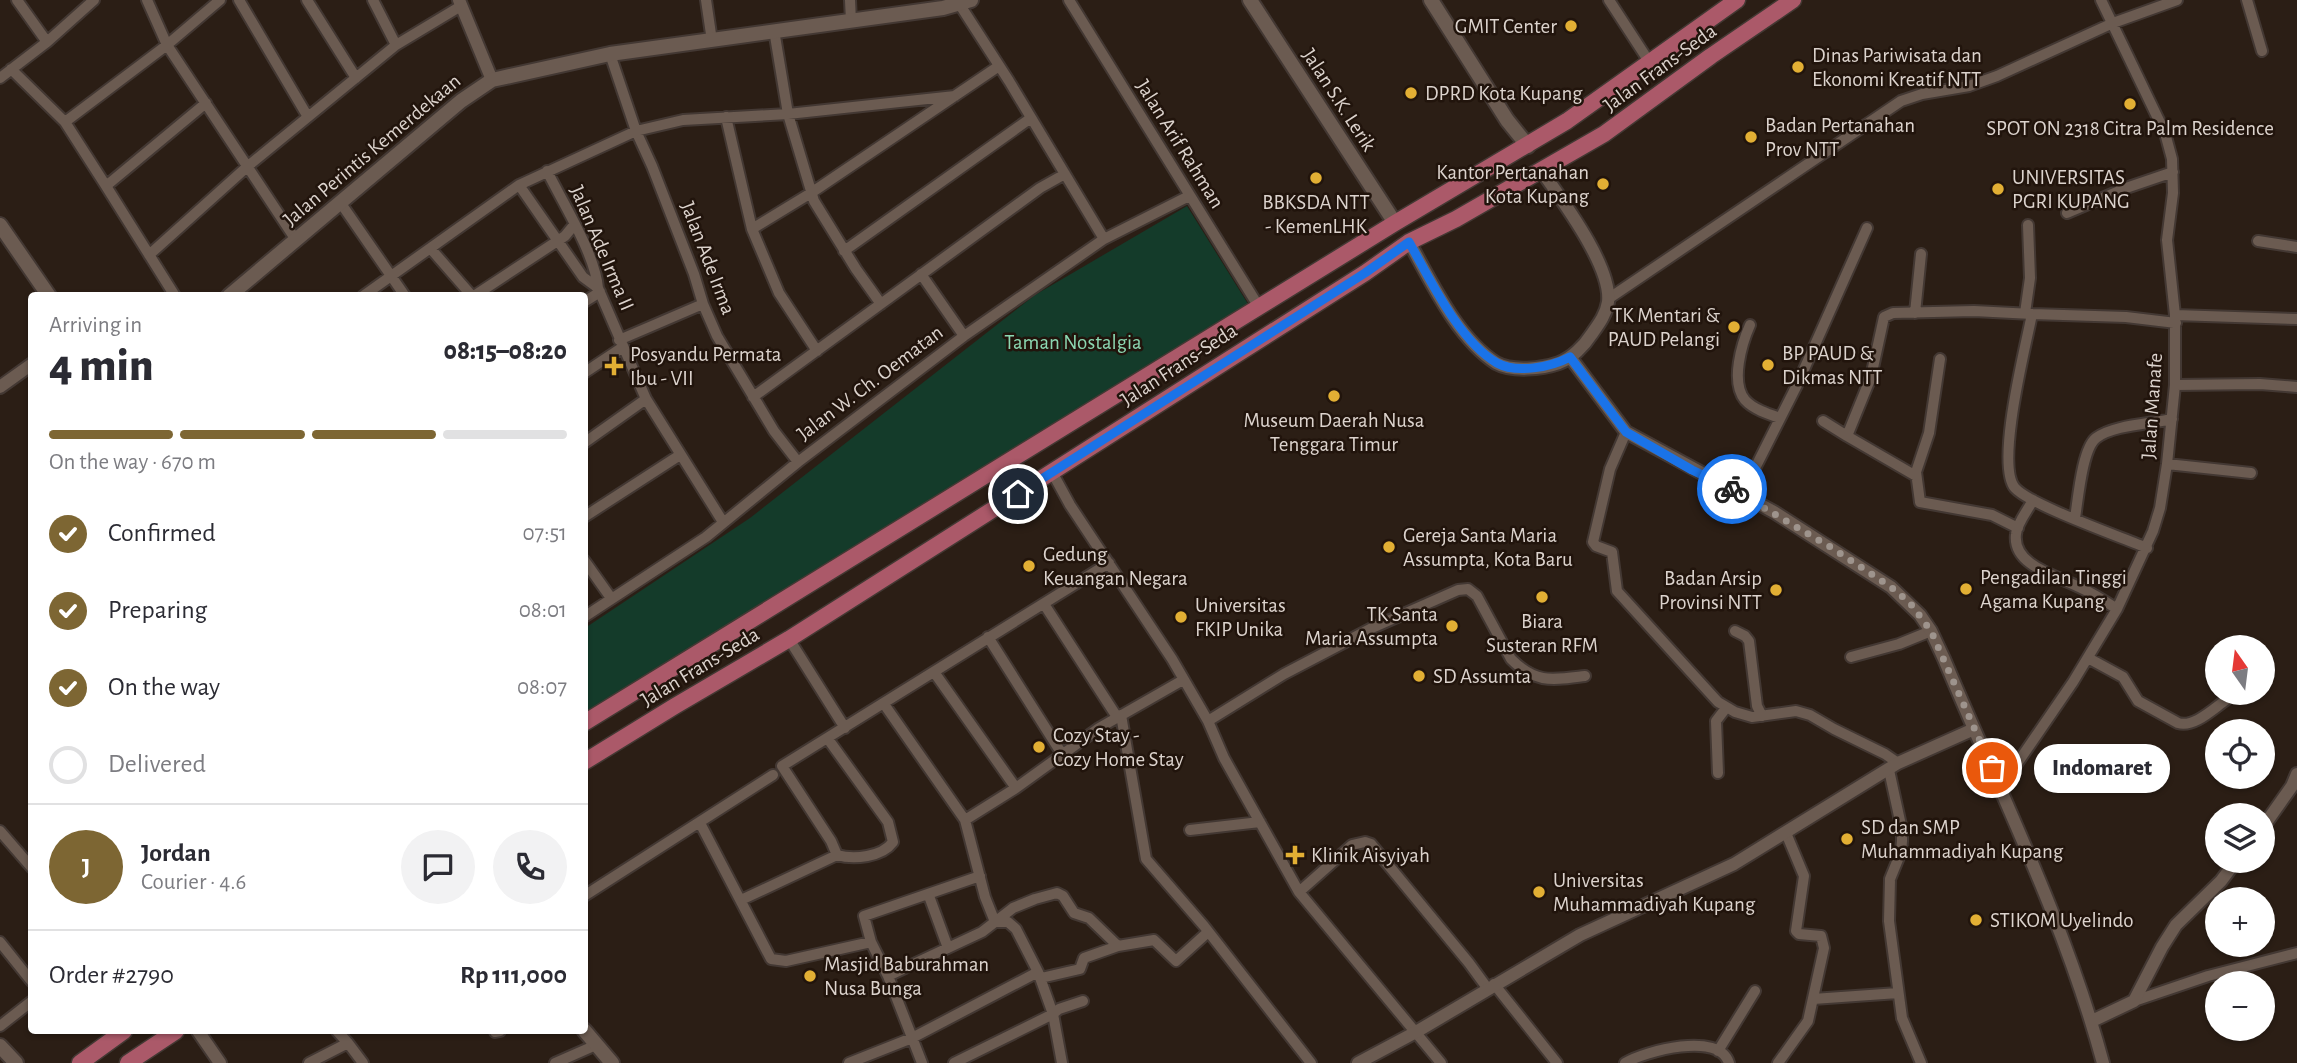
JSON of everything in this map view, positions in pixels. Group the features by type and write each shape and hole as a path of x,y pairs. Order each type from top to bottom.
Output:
{"main road":[{"path":"1431,0 1507,120 1528,146"},
{"name":"Jalan Frans-Seda","path":"588,721 1395,223 1528,146 1737,0"},
{"path":"1763,0 1769,8 1769,18"},
{"name":"Jalan S.K. Lerik","path":"1254,1 1395,223"},
{"name":"Jalan Frans-Seda","path":"588,760 789,639 1365,273 1409,242 1456,219 1604,134 1711,56 1769,18 1785,1"},
{"name":"Jalan Perintis Kemerdekaan","path":"234,292 461,101 492,80 610,54 851,21 965,2"},
{"path":"0,225 46,292"},
{"path":"1115,396 1115,407 1129,423"},
{"path":"1090,412 1098,420 1106,437"},
{"path":"80,1063 120,1034"},
{"path":"134,1061 172,1034"},
{"path":"587,1034 612,1063"},
{"path":"0,1046 16,1063"}],"street":[{"path":"17,0 47,41"},
{"path":"0,78 94,0"},
{"path":"147,0 167,45 296,240"},
{"path":"65,122 167,45 220,0"},
{"path":"239,0 309,117"},
{"path":"307,0 356,78"},
{"path":"373,0 396,45"},
{"path":"706,0 712,41"},
{"path":"850,0 851,21"},
{"name":"Jalan Arif Rahman","path":"1069,0 1259,307"},
{"path":"1609,0 1650,63"},
{"name":"Jalan Manafe","path":"2001,788 2088,658 2117,609 2147,548 2160,508 2167,464 2175,385 2176,319 2167,240 2173,172 2171,150 2101,0"},
{"path":"1608,299 1889,108 1912,97 1949,91 1997,76 2112,23 2177,0"},
{"path":"2247,0 2262,51"},
{"path":"965,2 999,66 1104,239"},
{"path":"149,255 248,166 396,45 460,3 492,80"},
{"path":"774,30 788,114 811,193 844,251 881,304"},
{"name":"Jalan Ade Irma","path":"610,54 636,131 694,274 702,304 717,336 753,397 798,462"},
{"path":"752,229 811,193 999,66"},
{"path":"11,69 65,122 172,292"},
{"path":"368,292 519,185 636,131 683,120 788,114 955,96"},
{"path":"106,186 206,103"},
{"path":"726,117 752,229 779,293 817,351"},
{"path":"844,251 1031,118"},
{"path":"1409,242 1446,307 1471,340 1496,362 1513,368 1523,368 1558,363 1570,357 1598,326 1606,312 1608,299 1603,275 1595,256 1541,170"},
{"name":"Jalan Ade Irma II","path":"547,171 597,277 599,290 646,399 723,522"},
{"path":"2067,213 2173,172"},
{"path":"753,397 1040,188 1065,174"},
{"path":"519,185 583,277 599,290 588,299"},
{"name":"Jalan W. Ch. Oematan","path":"588,614 706,537 798,462 964,336 1104,239 1189,196"},
{"path":"340,202 402,292"},
{"path":"479,292 558,241 570,232 574,225"},
{"path":"2028,225 2028,314 2014,396 2010,470 2012,484 2016,490 2033,500 2147,548"},
{"path":"1742,494 1797,385 1867,228"},
{"path":"2258,241 2297,247"},
{"path":"431,249 469,292"},
{"path":"1915,313 1921,254"},
{"path":"921,274 964,336"},
{"path":"588,370 621,344 702,304"},
{"path":"1847,436 1871,377 1884,317 1889,313 2297,320"},
{"path":"1750,325 1739,359 1739,380 1743,396 1755,407 1780,418"},
{"path":"1570,357 1626,432 1692,470 1742,494 1832,548 1891,587 1910,603 1931,631 2001,788 2040,881 2092,1021 2103,1063"},
{"path":"1940,359 1929,433 1916,475 1920,502 1992,515 2018,528"},
{"path":"0,387 28,367"},
{"path":"2175,385 2260,384 2297,387"},
{"path":"588,440 646,399"},
{"path":"2075,518 2087,452 2095,439 2106,432 2172,419"},
{"path":"1823,421 1916,475"},
{"path":"1626,432 1610,469 1593,542 1596,546 1612,552 1616,586 1621,595 1706,691 1726,708 1743,716 1796,711 1810,715 1885,754 1894,767 1902,830 1901,852 1890,879 1888,896 1902,1018 1921,1063"},
{"path":"588,514 680,455"},
{"path":"2167,464 2251,473"},
{"path":"1052,472 1070,505 1172,659 1299,892 1441,1063"},
{"path":"2033,500 2018,528 2016,540 2027,561 2094,594 2117,609"},
{"path":"836,855 831,841 782,766 1109,563"},
{"path":"588,566 611,598"},
{"path":"1208,721 1284,674 1372,628 1458,590 1468,589 1477,596 1506,651 1518,666 1549,681 1585,676"},
{"path":"1044,604 1119,716 1146,859 1208,932 1311,1063"},
{"path":"1735,631 1749,641 1757,706 1762,716"},
{"path":"1851,657 1899,644 1931,631"},
{"path":"988,637 1062,754"},
{"path":"789,639 845,728"},
{"path":"2088,658 2123,677 2138,701 2178,723 2192,723 2219,705"},
{"path":"934,672 1016,788"},
{"path":"965,820 1119,716 1183,680"},
{"path":"884,704 965,820 979,876 995,922"},
{"path":"1718,773 1716,721 1726,708"},
{"path":"1358,1063 1416,1032 1580,935 1734,863 1894,767 1974,729"},
{"path":"741,900 836,855 853,858 876,853 893,842 888,822 828,739"},
{"path":"2275,812 2295,787 2297,774"},
{"path":"588,893 773,775"},
{"path":"1190,830 1260,822"},
{"path":"700,823 773,960 786,961 871,942"},
{"path":"0,831 28,863"},
{"path":"1778,1063 1803,1031 1821,968 1823,938 1799,934 1796,931 1804,876 1786,833"},
{"path":"1299,892 1352,845 1364,842 1371,844 1469,963 1557,1063"},
{"path":"2134,1001 2176,925 2227,873"},
{"path":"922,1063 888,976 871,942 864,918 865,915 929,896 979,876"},
{"path":"888,976 982,932 1013,908 1057,893 1063,896 1074,913 1089,918 1118,946"},
{"path":"929,896 948,948"},
{"path":"995,922 1008,922 1016,929 1040,975 1053,1014 1062,1063"},
{"path":"849,1063 912,1038 1040,975 1080,969 1084,958 1118,946 1156,941 1176,961 1208,932"},
{"path":"0,942 28,977"},
{"path":"2092,1021 2134,1001 2208,976 2297,953"},
{"path":"1718,1051 1755,991"},
{"path":"1813,999 1898,993"},
{"path":"954,1063 1059,1009 1083,1001"},
{"path":"0,1026 28,1004"},
{"path":"200,1034 220,1063"},
{"path":"340,1034 363,1063"},
{"path":"309,1063 348,1043"},
{"path":"555,1063 596,1045"},
{"path":"1625,1063 1644,1053 1683,1046 1704,1046 1718,1051 1729,1063"}],"green space":[{"name":"Taman Nostalgia","path":"1187,206 1248,304 588,711 588,626 750,518 1035,295"}],"way so far":[{"path":"1732,489 1832,548 1891,587 1910,603 1931,631 1992,768"}],"place":[{"name":"GMIT Center","path":"1571,26"},
{"name":"Dinas Pariwisata dan Ekonomi Kreatif NTT","path":"1798,67"},
{"name":"DPRD Kota Kupang","path":"1411,93"},
{"name":"SPOT ON 2318 Citra Palm Residence","path":"2130,104"},
{"name":"Badan Pertanahan Prov NTT","path":"1751,137"},
{"name":"BBKSDA NTT - KemenLHK","path":"1316,178"},
{"name":"Kantor Pertanahan Kota Kupang","path":"1603,184"},
{"name":"UNIVERSITAS PGRI KUPANG","path":"1998,189"},
{"name":"TK Mentari & PAUD Pelangi","path":"1734,327"},
{"name":"BP PAUD & Dikmas NTT","path":"1768,365"},
{"name":"Posyandu Permata Ibu - VII","path":"614,366"},
{"name":"Museum Daerah Nusa Tenggara Timur","path":"1334,396"},
{"name":"Gereja Santa Maria Assumpta, Kota Baru","path":"1389,547"},
{"name":"Gedung Keuangan Negara","path":"1029,566"},
{"name":"Pengadilan Tinggi Agama Kupang","path":"1966,589"},
{"name":"Badan Arsip Provinsi NTT","path":"1776,590"},
{"name":"Biara Susteran RFM","path":"1542,597"},
{"name":"Universitas FKIP Unika","path":"1181,617"},
{"name":"TK Santa Maria Assumpta","path":"1452,626"},
{"name":"SD Assumta","path":"1419,676"},
{"name":"Cozy Stay - Cozy Home Stay","path":"1039,747"},
{"name":"Indomaret","path":"1992,768"},
{"name":"SD dan SMP Muhammadiyah Kupang","path":"1847,839"},
{"name":"Klinik Aisyiyah","path":"1295,855"},
{"name":"Universitas Muhammadiyah Kupang","path":"1539,892"},
{"name":"STIKOM Uyelindo","path":"1976,920"},
{"name":"Masjid Baburahman Nusa Bunga","path":"810,976"}],"route":[{"path":"1018,494 1365,273 1409,242 1446,307 1471,340 1496,362 1513,368 1523,368 1558,363 1570,357 1626,432 1692,470 1732,489"}]}
